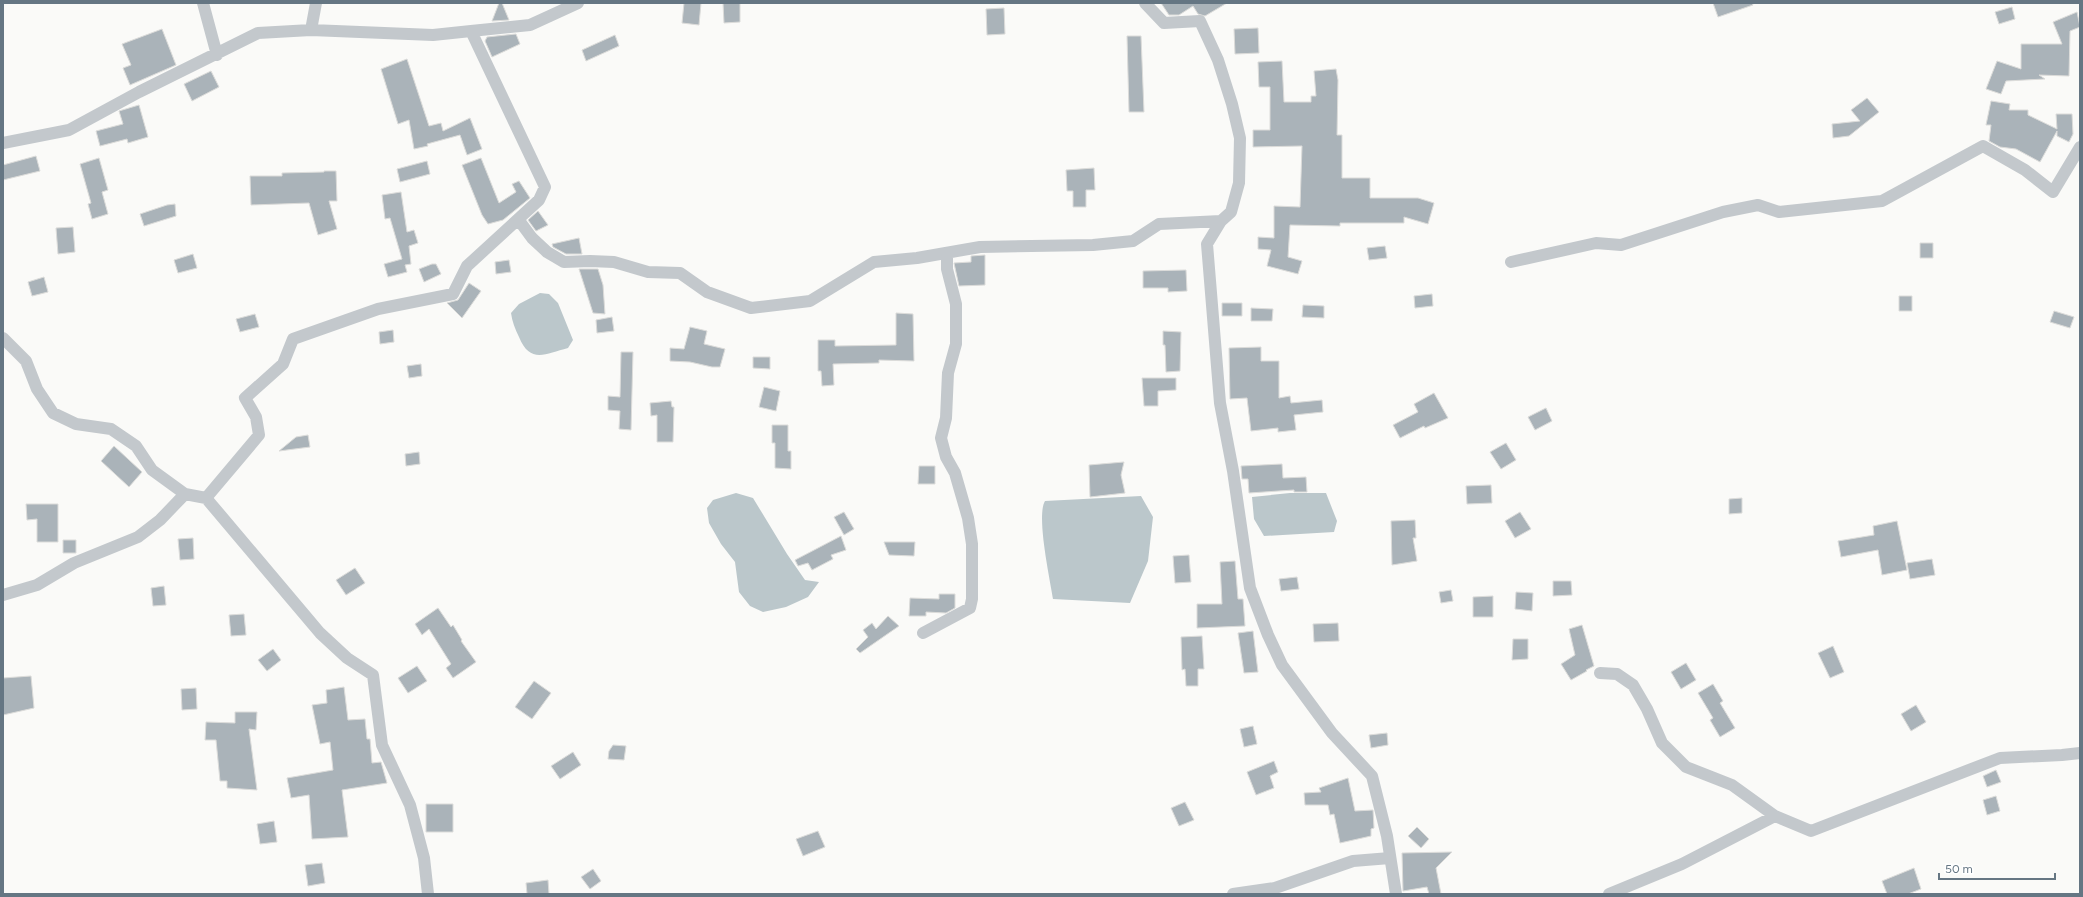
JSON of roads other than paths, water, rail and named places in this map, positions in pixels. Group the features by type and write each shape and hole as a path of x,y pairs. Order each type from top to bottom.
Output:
{"street":[{"path":"203,3 217,55"},
{"path":"311,30 316,3"},
{"path":"3,143 69,130 139,92 217,55 258,33 311,30 433,35 530,25 578,3"},
{"path":"1145,3 1164,23 1200,21 1218,60 1240,138 1239,183 1231,212 1222,221 1207,244 1220,403 1250,588 1282,666 1332,733 1372,776 1387,836 1396,894"},
{"path":"206,498 260,435 256,417 245,398 284,364 293,339 378,309 453,294 468,266 539,200 545,187 470,31"},
{"path":"1510,262 1596,243 1620,245 1724,212 1758,205 1779,212 1882,200 1983,146 2025,170 2054,192 2080,147"},
{"path":"518,219 532,238 547,252 564,262 614,262 648,272 680,273 708,292 751,308 810,301 874,262 980,247 1093,245 1133,241 1159,224 1222,221"},
{"path":"923,633 970,608 972,599 972,544 968,518 955,473 946,457 941,438 946,418 948,373 956,344 956,304 947,270 947,252"},
{"path":"3,338 26,361 37,389 53,413 76,424 111,429 136,446 152,470 186,494 206,498 320,633 347,658 373,675 382,745 410,805 424,858 428,894"},
{"path":"3,595 37,586 74,563 138,537 160,520 186,494"},
{"path":"1600,673 1617,674 1633,686 1647,709 1662,743 1686,767 1732,785 1775,816 1811,831 2000,758 2080,753"},
{"path":"1609,894 1682,864 1775,816"},
{"path":"1233,894 1275,888 1353,861 1390,858"}]}
